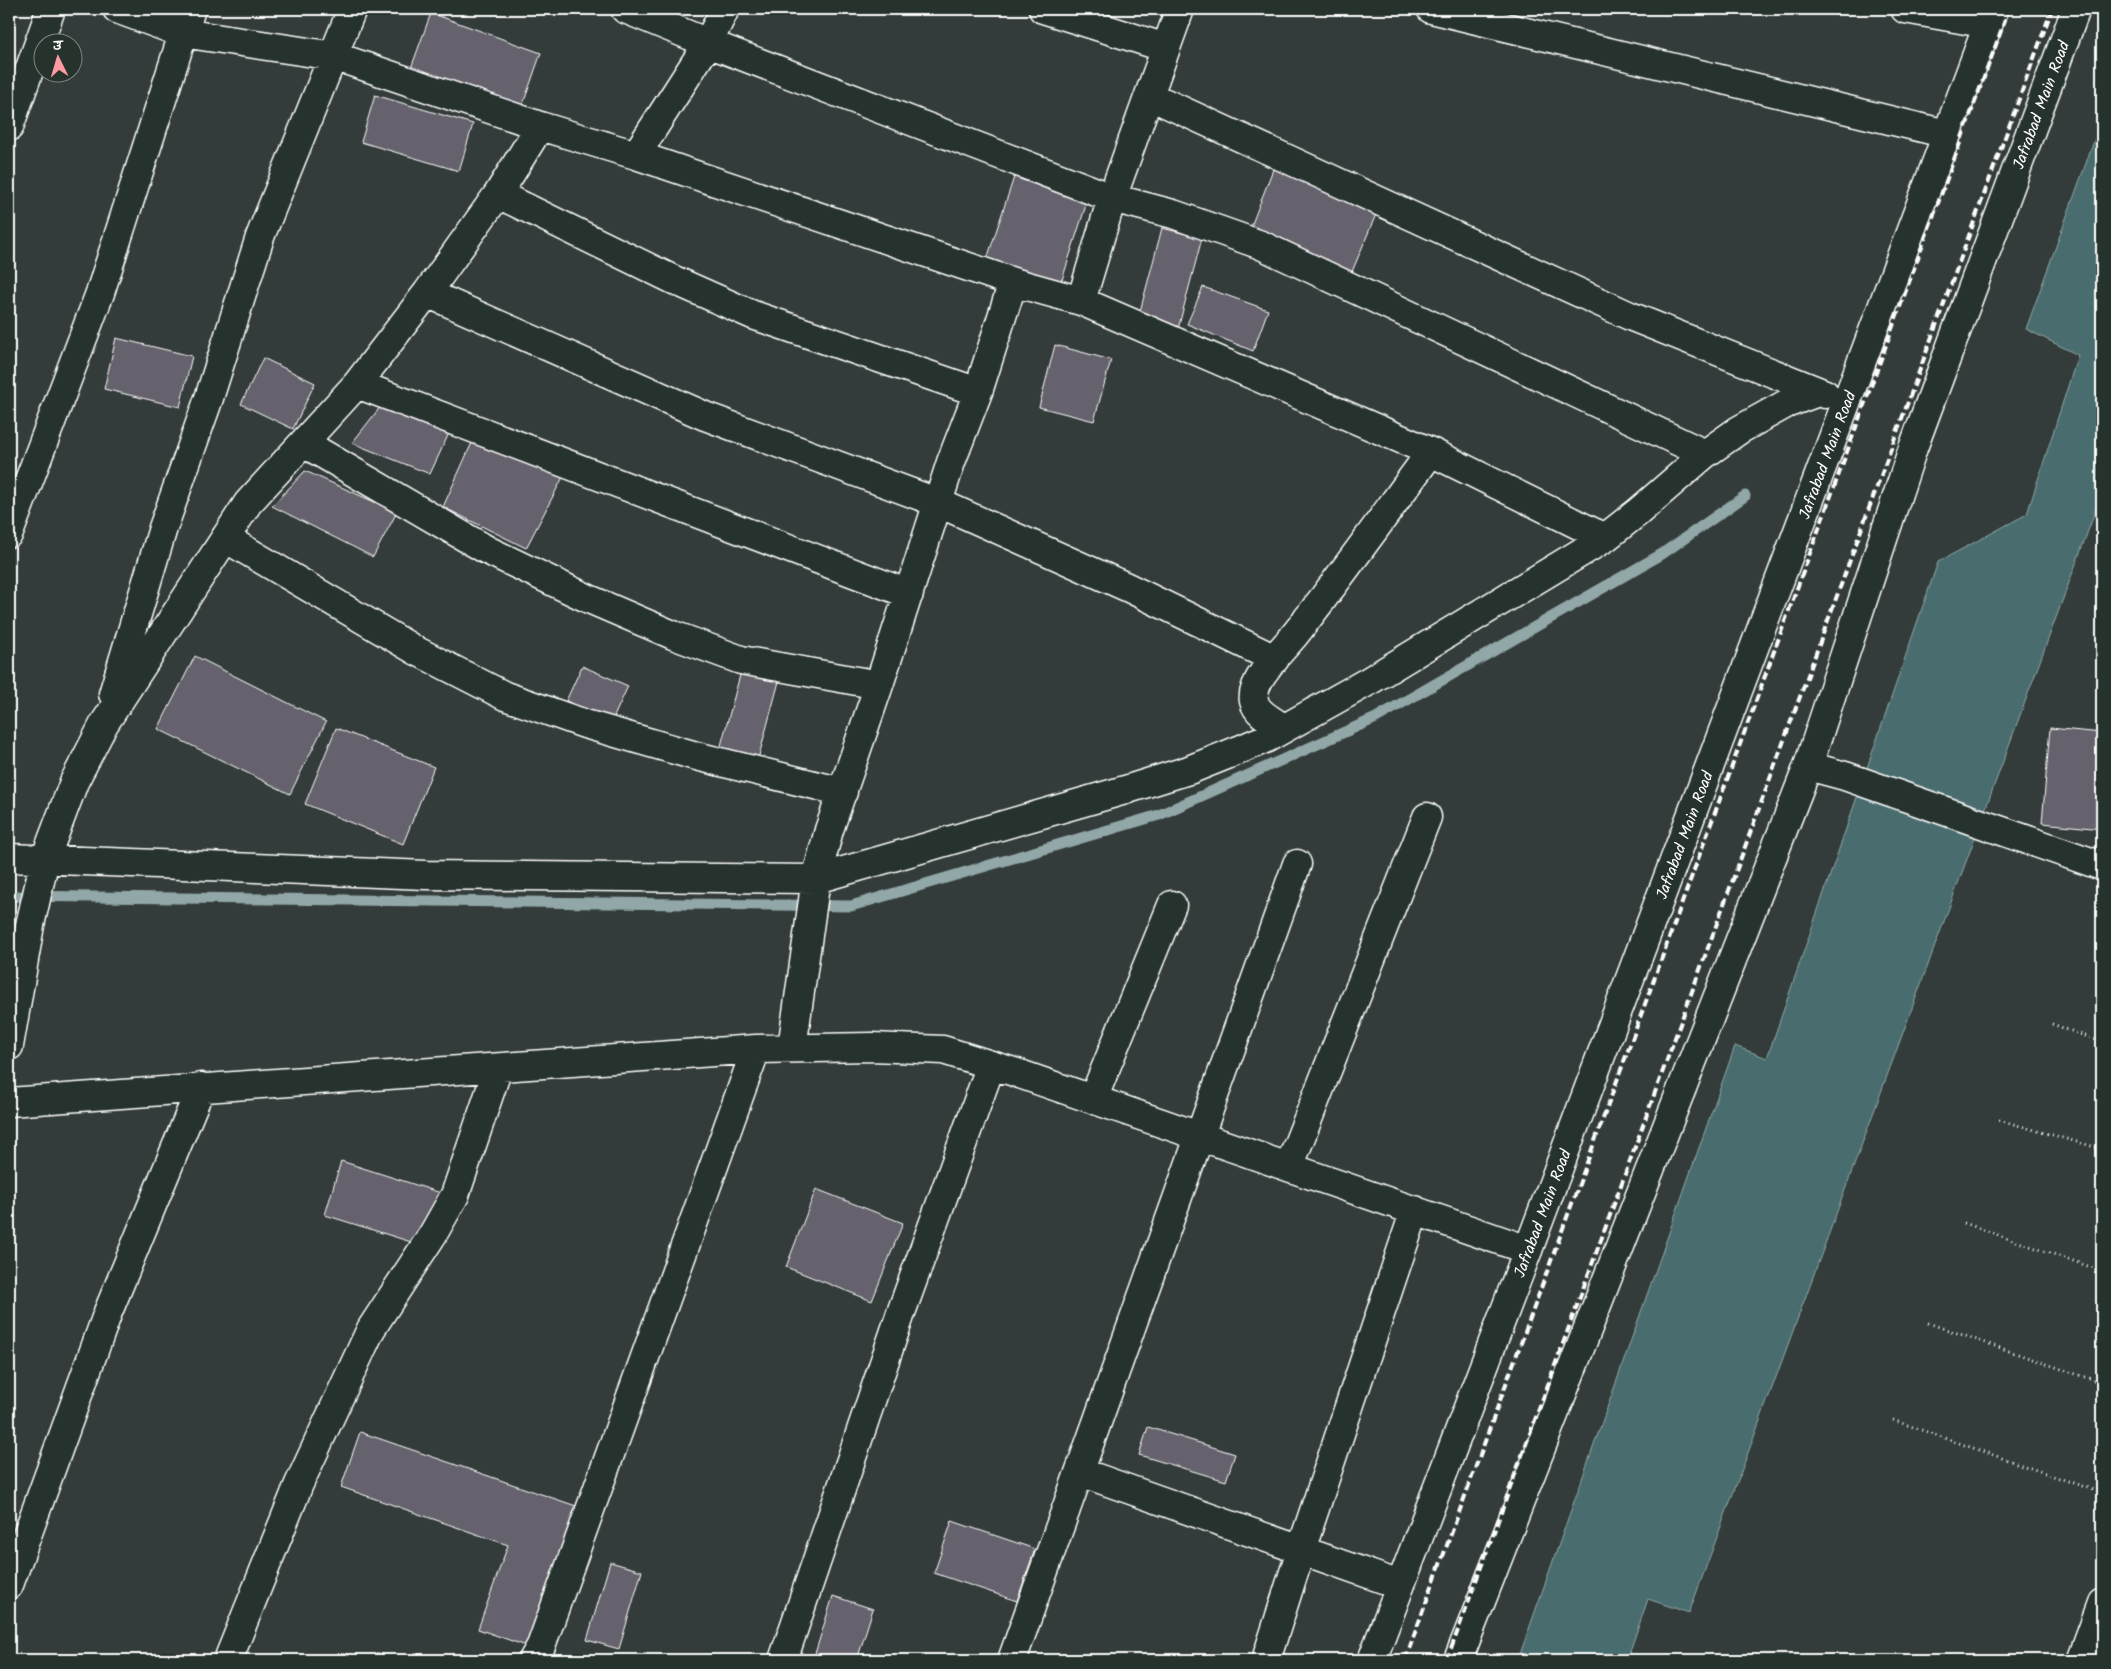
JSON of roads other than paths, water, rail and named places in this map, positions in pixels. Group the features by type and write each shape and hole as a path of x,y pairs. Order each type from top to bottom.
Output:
{"street":[{"path":"9,127 51,9"},
{"path":"117,9 187,21 334,56 1013,282 1081,301 1431,452 1605,538"},
{"path":"104,724 163,528 209,398 260,237 352,9"},
{"path":"625,9 708,43 1112,198 1172,214 1262,245 1705,454"},
{"path":"636,155 708,43 725,9"},
{"path":"1043,9 1166,48"},
{"path":"1081,301 1112,198 1180,9"},
{"path":"1431,9 1947,134"},
{"path":"1905,9 1991,16"},
{"name":"Jafrabad Main Road","path":"1458,1660 1808,766 1913,448 2076,9"},
{"name":"Jafrabad Main Road","path":"1372,1660 1528,1250 1991,16"},
{"path":"9,532 100,293 187,21"},
{"path":"1150,96 1630,316 1818,392 1846,400"},
{"path":"9,1046 30,925 43,866 74,782 104,724 248,503 357,384 427,293 498,194 540,126"},
{"path":"498,194 674,280 753,315 978,392"},
{"path":"792,1048 814,898 829,830 879,685 951,462 978,392 1013,282"},
{"path":"427,293 705,416 939,503 1130,588 1275,659"},
{"path":"357,384 909,594"},
{"path":"9,858 43,866 426,875 814,898 1189,770 1267,738 1369,681 1605,538 1705,454 1739,430 1786,404 1818,392"},
{"path":"304,443 487,550 589,599 673,636 741,660 879,685"},
{"path":"1284,728 1259,712 1254,700 1262,675 1313,612 1431,452"},
{"path":"225,538 414,650 505,696 585,724 696,756 843,792"},
{"path":"1808,766 1846,776 2102,866"},
{"path":"1289,1168 1427,817"},
{"path":"1012,1660 1297,864"},
{"path":"1093,1099 1172,906"},
{"path":"9,1102 756,1049 872,1046 942,1050 1093,1099 1528,1250"},
{"path":"533,1660 541,1646 756,1049"},
{"path":"783,1660 902,1310 991,1065"},
{"path":"228,1660 299,1484 371,1329 433,1234 455,1194 498,1068"},
{"path":"9,1585 108,1312 201,1087"},
{"path":"1266,1660 1415,1210"},
{"path":"1080,1472 1400,1585"},
{"path":"2091,1649 2102,1602"}],"water":[{"path":"2102,119 2102,493 1689,1613 1648,1599 1627,1660 1518,1660 1735,1046 1767,1058 1938,562 2027,514 2078,355 2026,329"}],"waterway":[{"path":"9,896 851,906 1159,815 1376,718 1662,554 1745,496"}],"railway":[{"path":"1405,1660 2009,9"},
{"path":"1447,1660 2052,9"}]}
